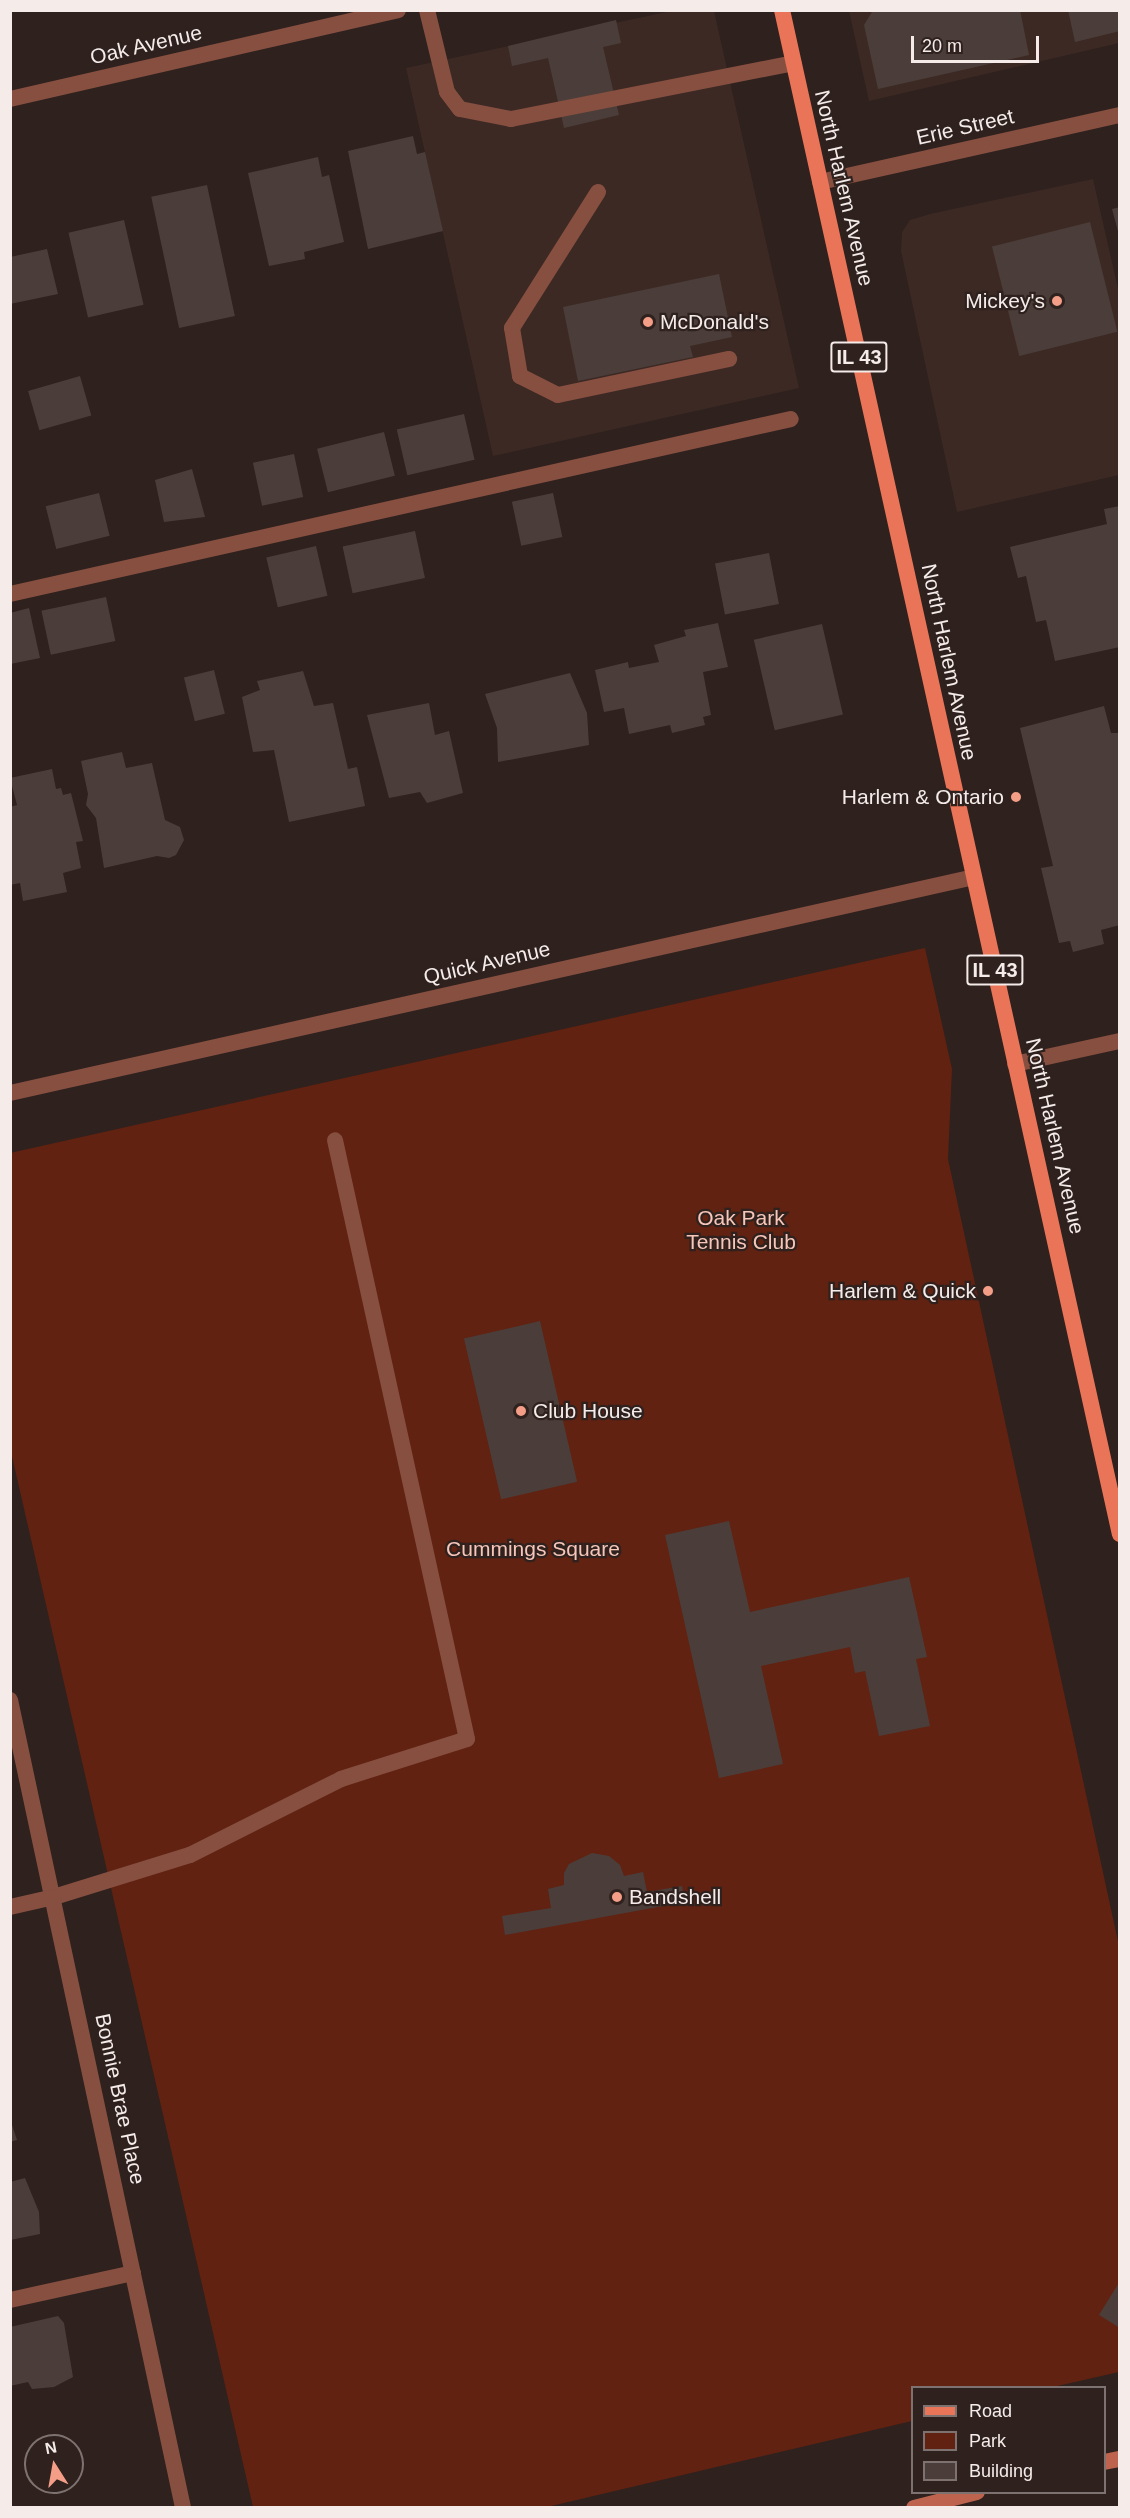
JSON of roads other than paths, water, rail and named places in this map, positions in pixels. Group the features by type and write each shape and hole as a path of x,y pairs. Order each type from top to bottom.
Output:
{"main road":[{"name":"North Harlem Avenue","path":"782,10 1119,1534"},
{"path":"914,2508 973,2494"}],"street":[{"name":"Oak Avenue","path":"10,99 398,10"},
{"path":"427,10 447,92 460,109 511,119 794,63"},
{"name":"Erie Street","path":"820,182 1119,115"},
{"path":"598,192 512,328 520,376 558,395 729,358"},
{"path":"10,594 791,418"},
{"name":"Quick Avenue","path":"10,1093 974,877"},
{"path":"1015,1064 1119,1041"},
{"path":"10,1907 54,1897 190,1855 341,1779 467,1739 335,1140"},
{"name":"Bonnie Brae Place","path":"10,1700 183,2508"},
{"path":"10,2300 133,2273"}],"place":[{"name":"Mickey's","path":"1057,301"},
{"name":"McDonald's","path":"648,322"},
{"name":"Harlem & Ontario","path":"1016,797"},
{"name":"Harlem & Quick","path":"988,1291"},
{"name":"Club House","path":"521,1411"},
{"name":"Bandshell","path":"617,1897"}],"park label":[{"name":"Oak Park Tennis Club","path":"741,1230"},
{"name":"Cummings Square","path":"533,1549"}]}
